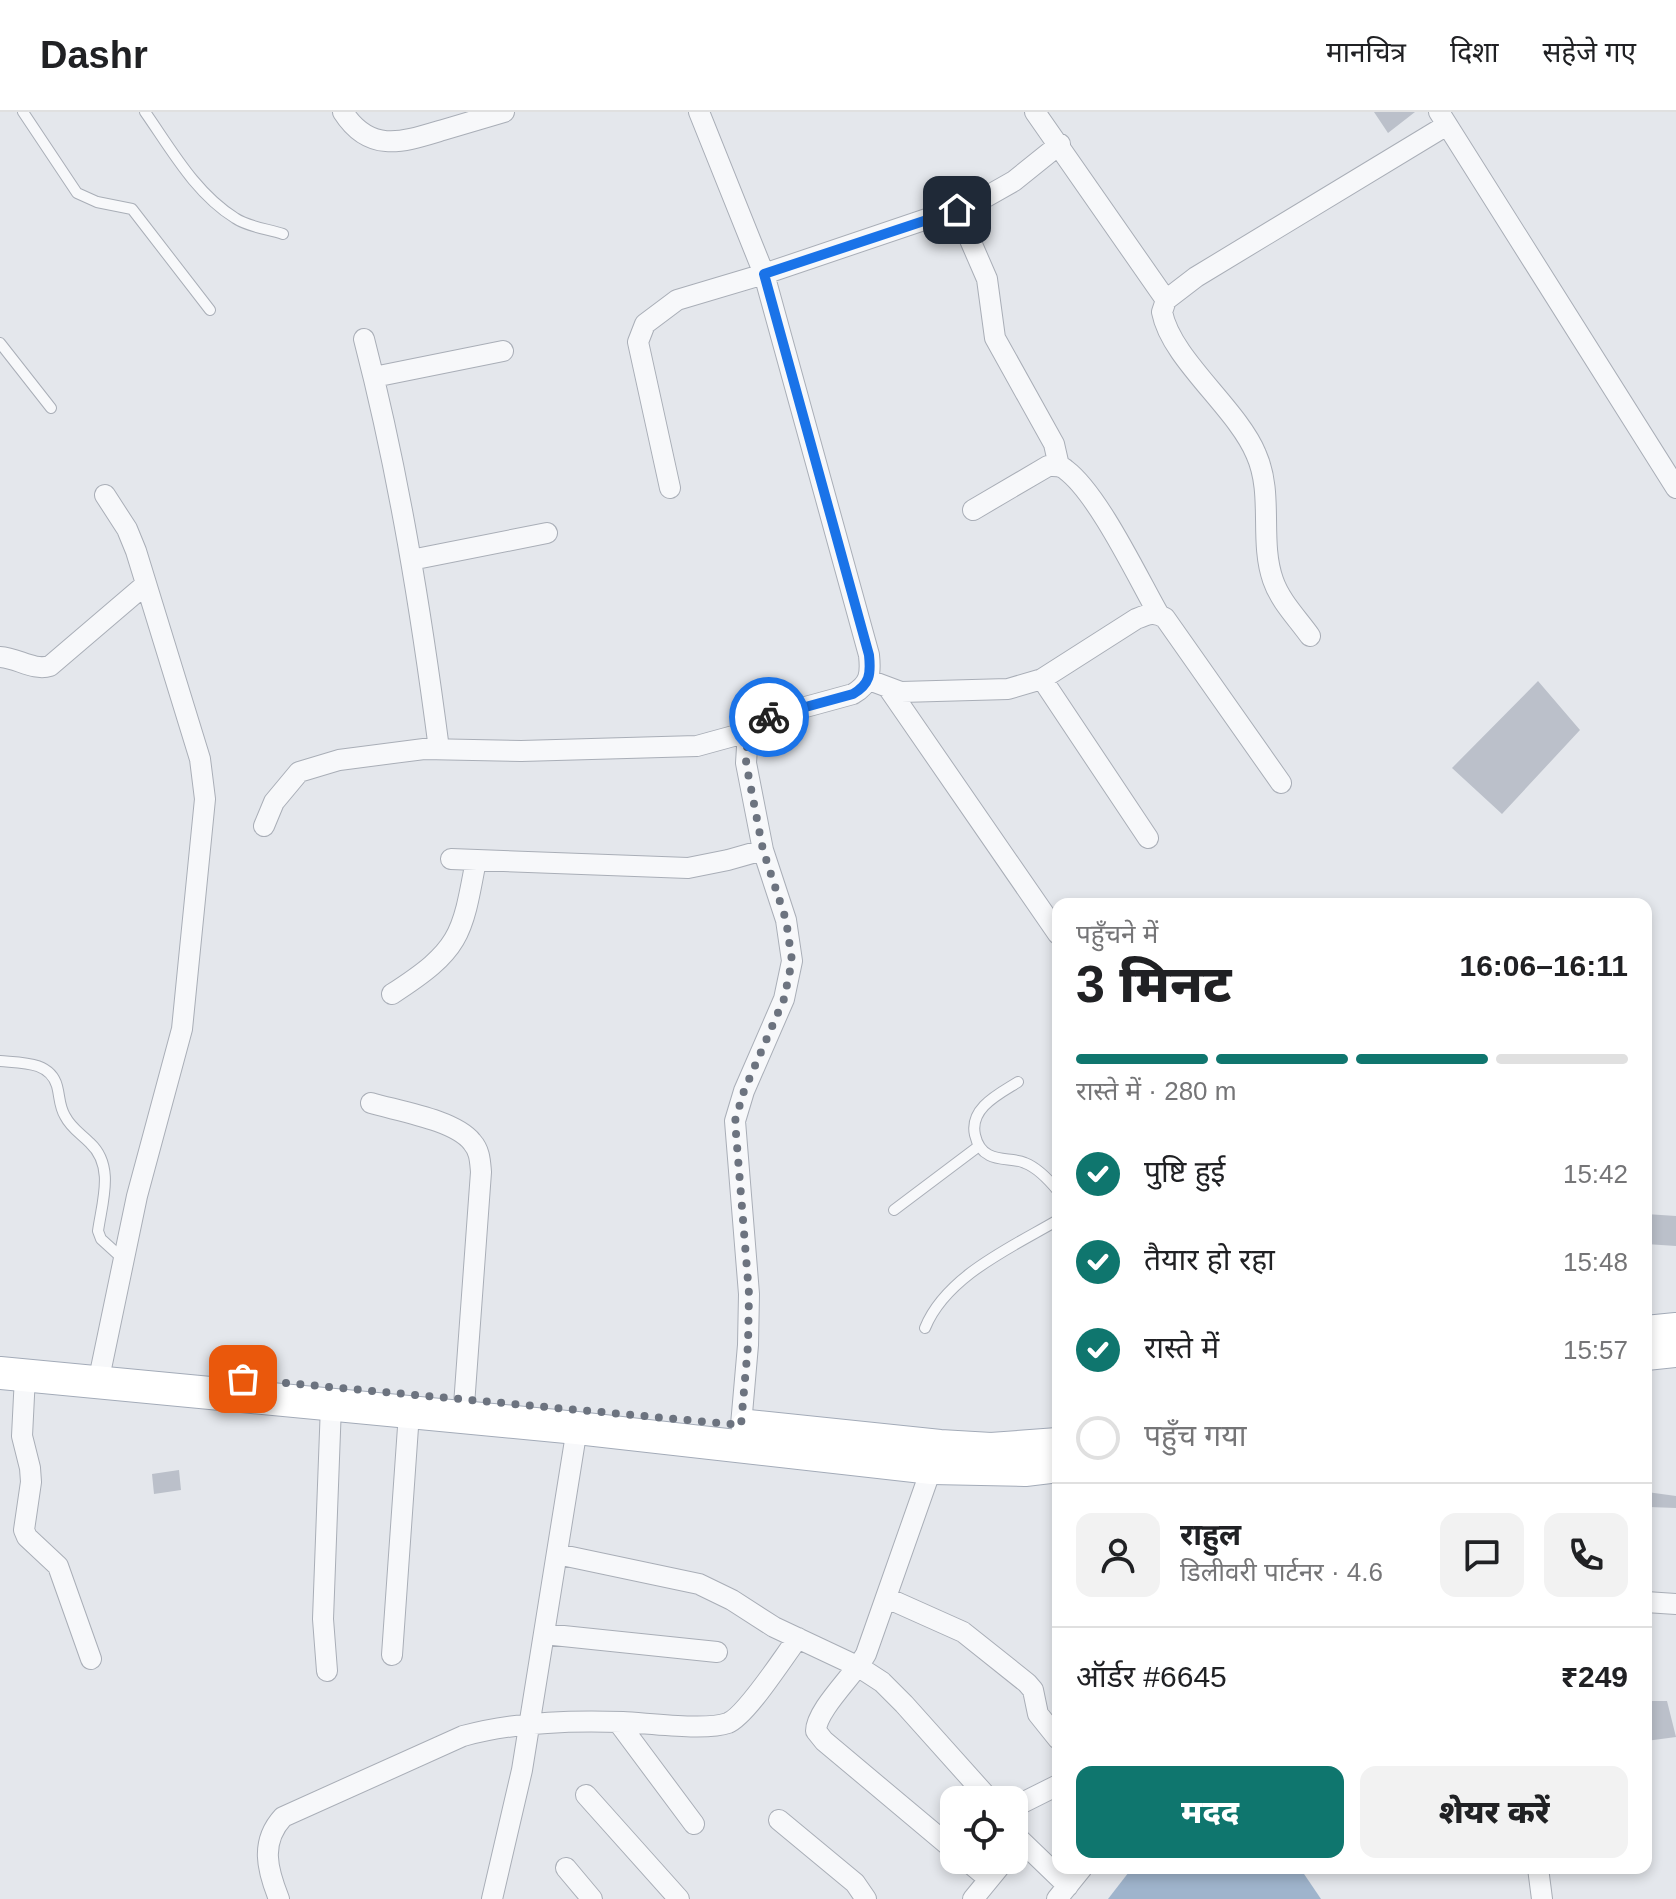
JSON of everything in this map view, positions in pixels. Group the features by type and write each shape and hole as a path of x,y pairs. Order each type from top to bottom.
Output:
{"main road":[{"path":"1652,1331 1676,1329"},
{"path":"1652,1353 1676,1351"},
{"path":"8,1369 464,1408 818,1431 936,1457 1052,1444"},
{"path":"100,1375 409,1413 464,1408 577,1428 936,1457 1025,1470 1052,1467"}],"street":[{"path":"343,112 351,125 365,136 394,141 404,141 504,112"},
{"path":"264,826 274,802 299,772 339,760 424,749 521,751 697,746 748,732 769,717 853,694 869,680 869,655 764,274 699,112"},
{"path":"1035,112 1166,300"},
{"path":"1310,636 1274,583 1269,555 1266,493 1255,451 1173,339 1162,312 1166,300 1196,277 1443,119 1676,488"},
{"path":"670,488 638,342 645,324 662,309 677,300 957,210 1000,190 1060,144"},
{"path":"957,210 987,279 995,338 1048,431 1059,466"},
{"path":"364,339 387,428 411,560 439,749"},
{"path":"374,377 503,351"},
{"path":"973,510 1048,466 1067,470 1095,504 1158,613 1165,618 1281,783"},
{"path":"100,1375 137,1196 182,1029 205,799 200,759 146,584 127,529 105,495"},
{"path":"411,560 547,533"},
{"path":"0,657 14,658 40,669 50,666 146,584"},
{"path":"869,680 889,689 920,693 1008,689 1042,679 1136,619 1158,613"},
{"path":"1042,679 1148,838"},
{"path":"889,689 1052,925"},
{"path":"741,1425 749,1294 735,1121 744,1091 784,999 792,961 786,920 763,850 746,763 748,732"},
{"path":"451,859 688,868 763,850"},
{"path":"392,994 421,975 453,944 467,913 476,860"},
{"path":"371,1103 454,1128 474,1143 480,1155 464,1408"},
{"path":"8,1369 30,1468 24,1530 27,1537 58,1566 91,1659"},
{"path":"327,1671 323,1619 331,1405"},
{"path":"392,1655 409,1413"},
{"path":"492,1899 512,1821 577,1428"},
{"path":"936,1457 887,1598 859,1667 820,1716 816,1731 940,1838"},
{"path":"557,1554 699,1584 732,1600 774,1627 859,1667 882,1682 904,1704 977,1786"},
{"path":"887,1598 963,1632 1016,1674 1033,1690 1038,1714 1052,1732"},
{"path":"1652,1602 1676,1604"},
{"path":"544,1634 717,1652"},
{"path":"279,1899 273,1883 267,1843 272,1829 283,1817 463,1736 485,1730 529,1724 728,1723 741,1713 798,1638"},
{"path":"618,1722 694,1824"},
{"path":"1028,1800 1052,1788"},
{"path":"586,1795 679,1899"},
{"path":"779,1820 855,1883 866,1899"},
{"path":"1028,1851 1062,1892 1077,1874"},
{"path":"566,1868 592,1899"},
{"path":"983,1874 989,1879"},
{"path":"973,1899 993,1874"},
{"path":"1539,1874 1542,1899"}],"lane":[{"path":"23,112 77,193 97,202 132,209 210,310"},
{"path":"145,112 212,201 237,220 283,234"},
{"path":"0,343 51,408"},
{"path":"0,1061 32,1064 52,1075 65,1118 74,1130 91,1143 104,1163 106,1175 98,1231 101,1239 123,1259"},
{"path":"1018,1082 980,1109 973,1121 979,1146 997,1158 1024,1162 1052,1185"},
{"path":"894,1210 979,1146"},
{"path":"925,1328 933,1308 953,1288 1052,1224"}],"water":[{"path":"1127,1874 1304,1874 1321,1899 1108,1899"}],"building":[{"path":"1374,112 1415,112 1388,133"},
{"path":"1538,681 1580,730 1502,814 1452,768"},
{"path":"1652,1214 1676,1216 1676,1246 1652,1244"},
{"path":"179,1470 181,1490 154,1494 152,1474"},
{"path":"1652,1493 1676,1496 1676,1508 1652,1507"},
{"path":"1652,1701 1667,1701 1676,1737 1652,1740"}],"way so far":[{"path":"243,1379 741,1425 749,1294 735,1121 744,1091 784,999 792,961 786,920 763,850 746,763 748,732 769,717"}],"route":[{"path":"769,717 853,694 869,680 870,669 869,655 764,274 957,210"}]}
